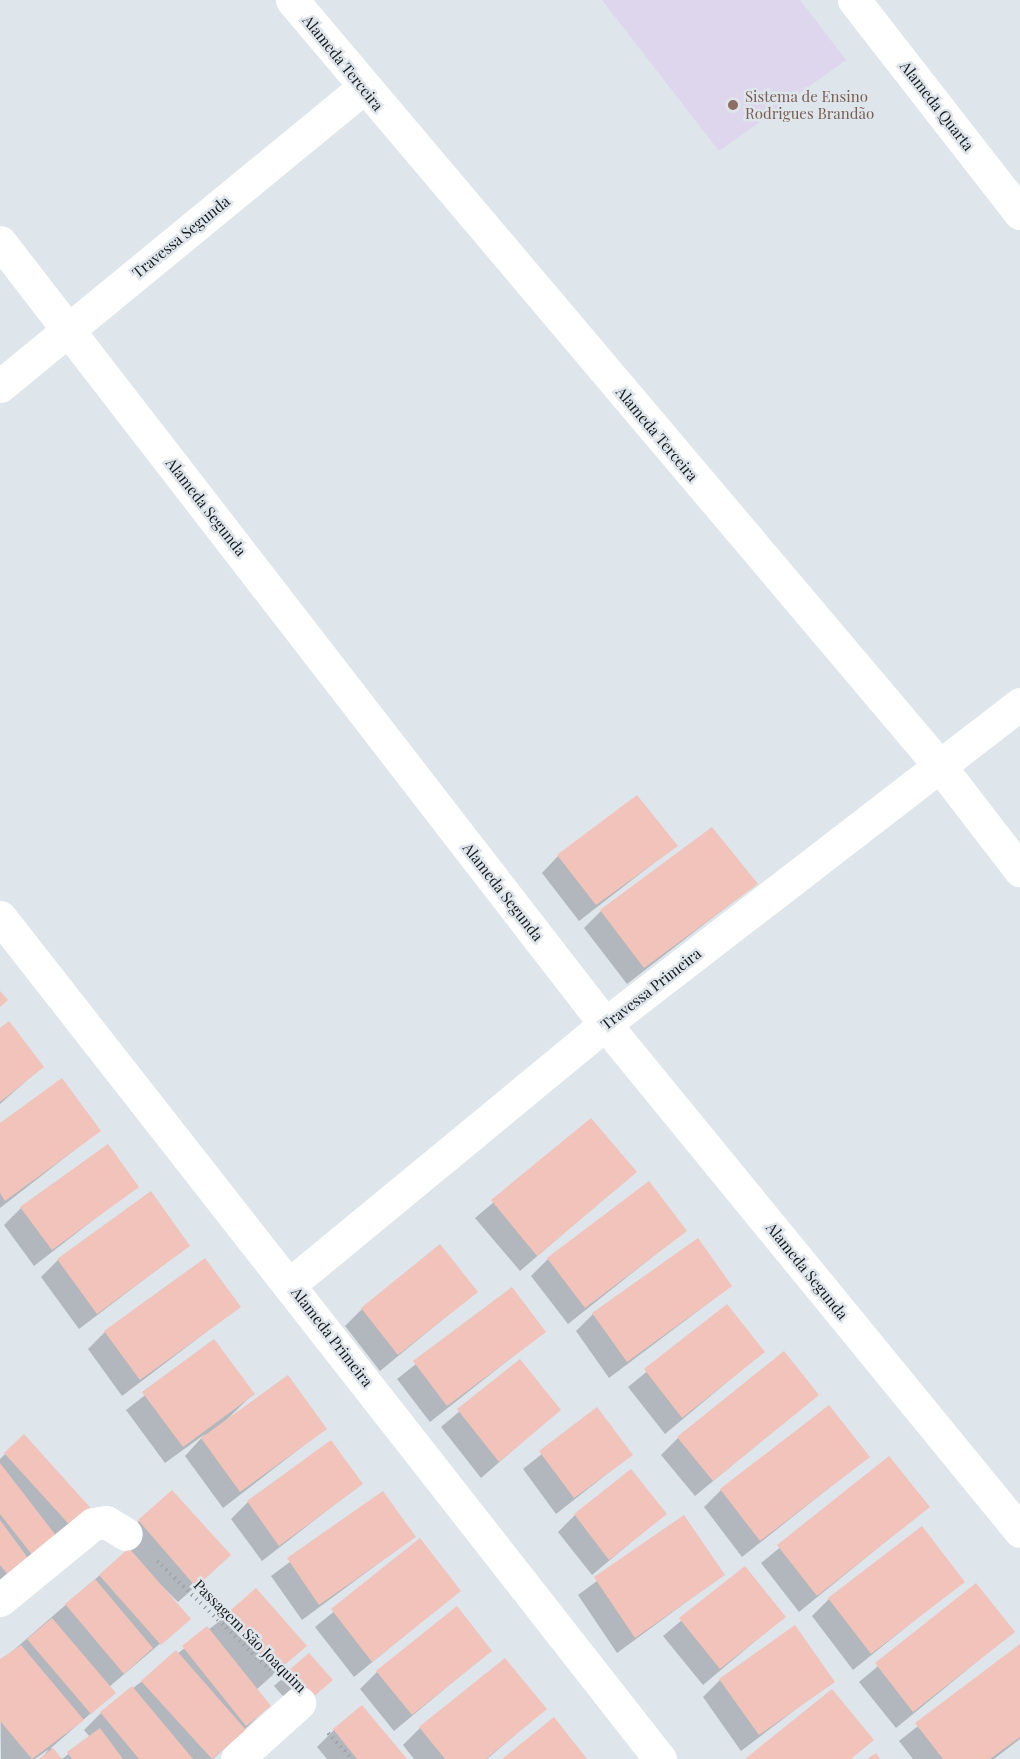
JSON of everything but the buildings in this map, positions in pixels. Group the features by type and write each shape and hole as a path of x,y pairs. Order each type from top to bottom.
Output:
{"street":[{"name":"Alameda Terceira","path":"291,0 363,88 939,765 1020,870"},
{"name":"Alameda Quarta","path":"854,0 1020,213"},
{"name":"Travessa Segunda","path":"0,386 363,88"},
{"name":"Alameda Segunda","path":"0,242 605,1024 1020,1531"},
{"name":"Travessa Primeira","path":"291,1284 605,1024 1020,704"},
{"name":"Alameda Primeira","path":"0,917 291,1284 660,1759"},
{"path":"0,1600 93,1524 106,1522 126,1534"},
{"path":"237,1759 299,1703"}],"path":[{"name":"Passagem São Joaquim","path":"126,1534 299,1703 352,1759"}],"shaded area":[{"name":"Sistema de Ensino Rodrigues Brandão","path":"602,0 800,0 846,60 719,151"}],"place":[{"name":"Sistema de Ensino Rodrigues Brandão","path":"733,105"}]}
